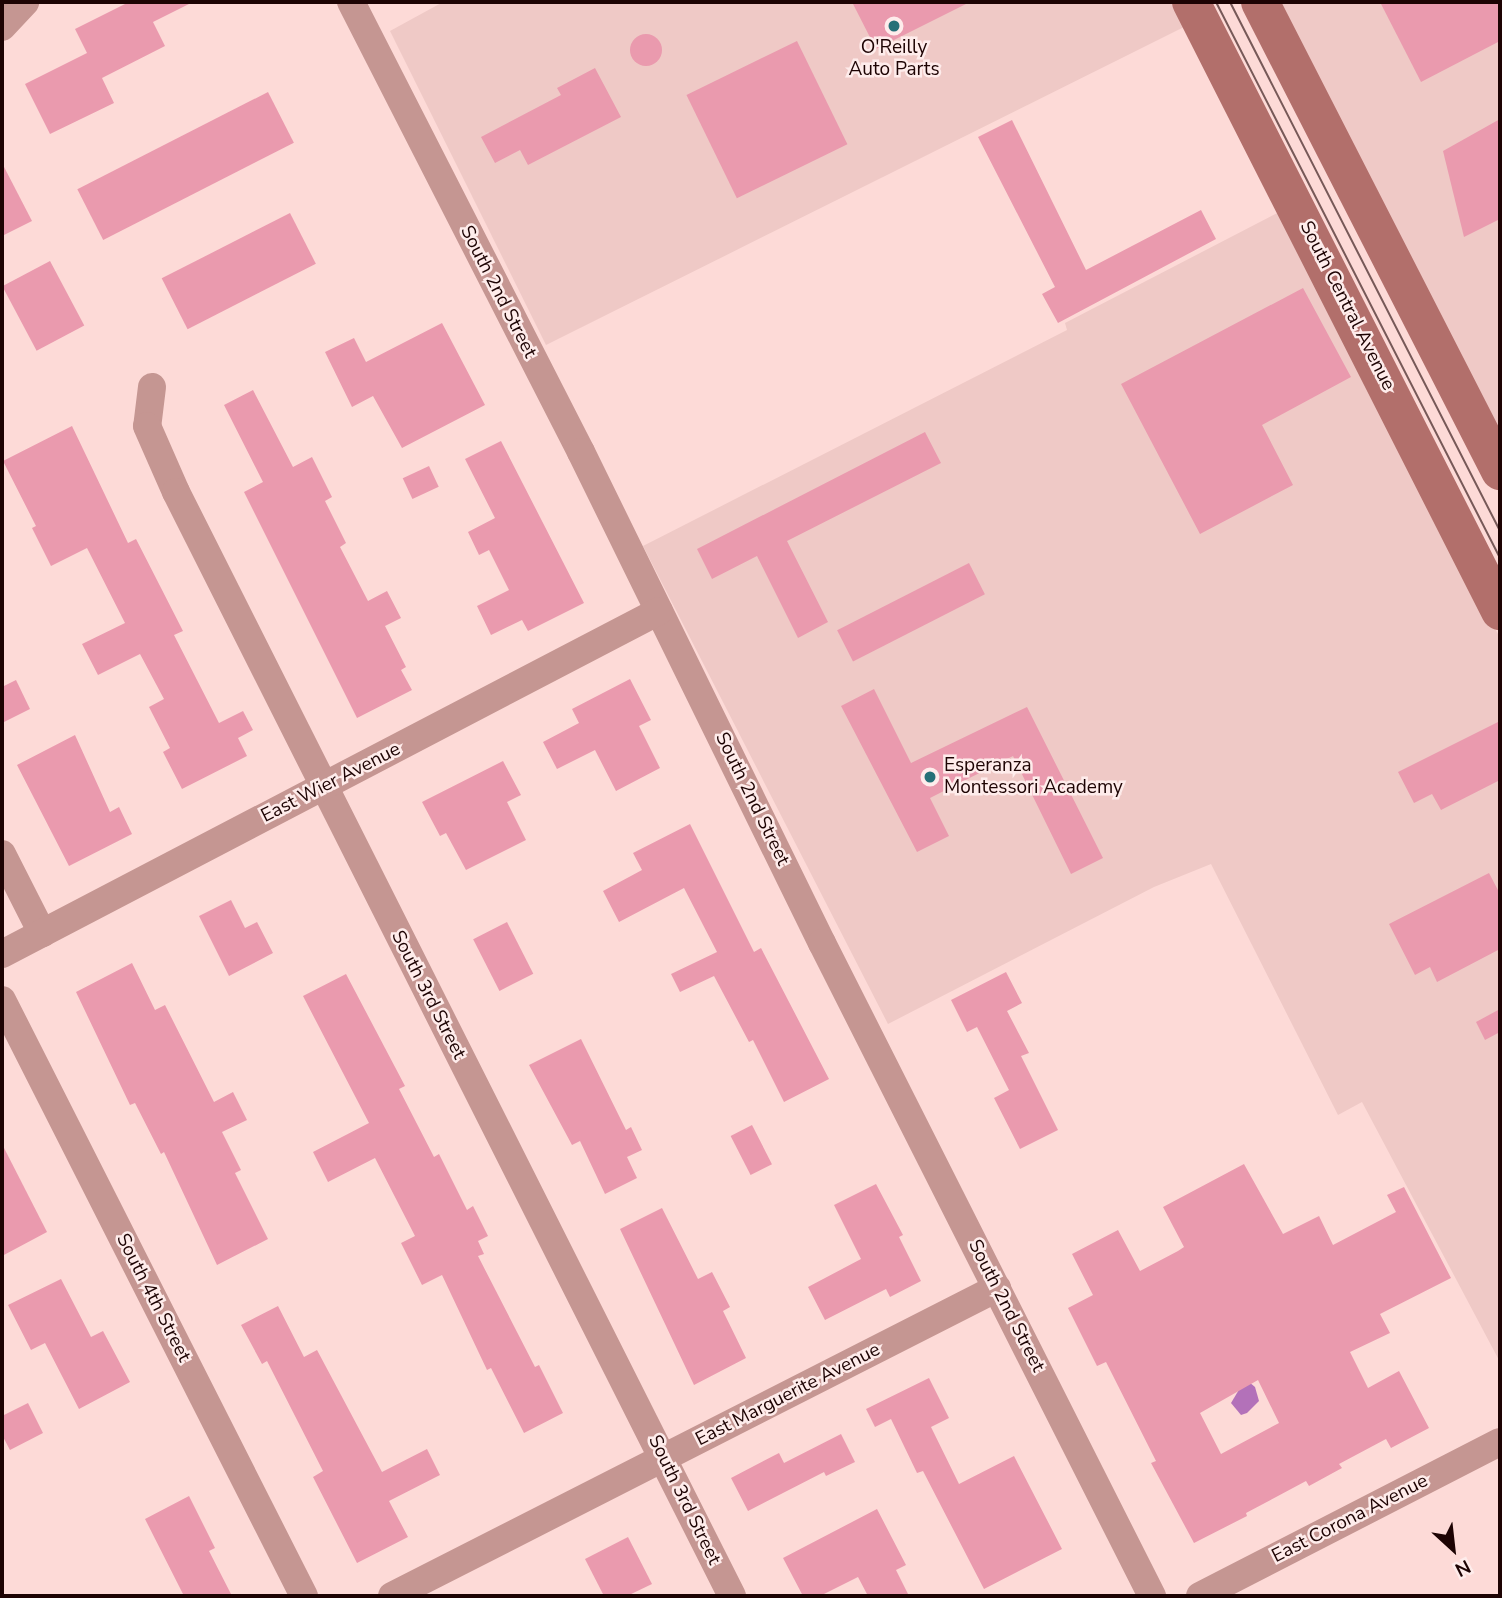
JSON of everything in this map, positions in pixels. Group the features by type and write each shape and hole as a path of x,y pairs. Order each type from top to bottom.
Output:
{"main road":[{"name":"South Central Avenue","path":"1191,2 1500,611"},
{"path":"1260,2 1500,471"}],"street":[{"path":"2,27 25,2"},
{"name":"South 2nd Street","path":"351,2 1152,1596"},
{"name":"South 3rd Street","path":"152,387 147,426 171,481 322,787 732,1596"},
{"name":"East Wier Avenue","path":"2,954 659,611"},
{"path":"2,854 42,933"},
{"name":"South 4th Street","path":"2,1000 304,1596"},
{"name":"East Marguerite Avenue","path":"392,1596 997,1288"},
{"name":"East Corona Avenue","path":"1200,1596 1500,1442"}],"shaded area":[{"path":"443,2 1178,2 1190,24 546,345 390,31"},
{"path":"1275,2 1500,2 1500,441"},
{"path":"1283,210 1500,638 1500,1362 1362,1102 1338,1115 1211,864 1154,887 888,1024 643,546 1067,330 1065,323"},
{"path":"1249,1382 1255,1387 1259,1401 1247,1413 1241,1415 1231,1403 1240,1388"}],"building":[{"path":"129,2 193,2 153,22 165,46 102,78 114,103 50,134 25,84 87,53 75,29"},
{"name":"O'Reilly Auto Parts","path":"852,2 970,2 876,49"},
{"path":"1380,2 1500,2 1500,41 1421,82"},
{"path":"646,34 658,38 662,50 658,62 646,66 634,62 630,50 634,38"},
{"path":"797,41 847,144 737,198 686,95"},
{"path":"595,68 621,117 528,165 520,150 495,163 481,137 561,95 557,88"},
{"path":"268,92 294,143 103,240 77,189"},
{"path":"1500,119 1500,219 1464,237 1443,151"},
{"path":"1012,120 1086,270 1201,210 1216,239 1058,323 1042,294 1055,287 978,137"},
{"path":"2,163 32,221 2,236"},
{"path":"290,213 316,264 188,329 162,278"},
{"path":"50,261 84,325 37,351 2,286"},
{"path":"1303,288 1351,377 1262,425 1293,485 1200,534 1121,384"},
{"path":"442,323 485,405 402,448 373,396 352,407 325,352 354,338 366,362"},
{"path":"253,390 293,467 312,457 332,497 325,501 346,543 340,547 368,601 387,591 401,618 385,626 406,667 401,670 412,690 357,718 244,492 263,482 224,405"},
{"path":"72,426 128,543 136,539 183,631 174,635 219,723 243,711 253,730 238,738 247,756 182,789 163,752 170,748 149,707 164,699 140,654 98,675 82,644 125,623 87,548 51,566 32,528 36,526 3,461"},
{"path":"925,432 941,463 787,541 828,622 798,638 757,556 712,579 697,549"},
{"path":"501,441 584,603 528,631 522,620 491,635 477,606 509,590 489,550 479,555 468,532 495,518 465,459"},
{"path":"429,466 439,487 412,499 403,478"},
{"path":"969,563 985,594 853,661 837,630"},
{"path":"630,679 651,720 639,726 660,768 616,791 595,750 557,769 543,742 579,723 572,709"},
{"path":"16,680 30,709 2,723 2,687"},
{"path":"874,689 911,763 1027,707 1103,858 1071,874 1013,756 930,798 949,836 917,852 841,706"},
{"path":"1500,721 1500,780 1441,810 1432,794 1414,803 1398,772"},
{"path":"75,735 110,812 119,807 132,834 69,866 17,765"},
{"path":"503,761 521,795 507,802 526,840 466,870 446,833 440,836 422,802"},
{"path":"690,824 754,952 761,948 829,1079 784,1102 753,1040 749,1042 714,976 680,992 671,974 717,952 684,888 619,922 603,891 642,870 633,853"},
{"path":"1489,873 1500,894 1500,949 1437,982 1430,967 1415,975 1389,924"},
{"path":"231,900 245,928 257,922 273,953 229,976 199,916"},
{"path":"507,922 533,974 499,991 473,939"},
{"path":"132,963 155,1010 165,1005 214,1102 233,1092 247,1120 222,1132 241,1170 235,1173 268,1239 217,1265 164,1152 161,1154 135,1103 130,1105 76,992"},
{"path":"1006,972 1022,1003 1007,1011 1029,1053 1021,1056 1058,1130 1020,1149 994,1098 1009,1090 977,1027 967,1032 951,1000"},
{"path":"346,974 405,1086 399,1089 434,1157 439,1154 467,1210 473,1206 488,1236 478,1241 484,1254 478,1256 535,1367 539,1365 563,1413 524,1433 491,1368 487,1370 442,1275 422,1285 401,1243 415,1236 375,1158 328,1182 313,1152 369,1123 303,996"},
{"path":"1500,1009 1500,1032 1485,1040 1476,1022"},
{"path":"581,1039 626,1130 631,1127 642,1150 627,1157 637,1178 605,1194 580,1141 572,1145 529,1065"},
{"path":"752,1125 772,1164 751,1175 731,1136"},
{"path":"2,1144 47,1232 2,1256"},
{"path":"1244,1164 1283,1234 1319,1216 1333,1245 1396,1212 1387,1195 1404,1187 1451,1278 1380,1314 1390,1333 1350,1352 1368,1388 1399,1371 1429,1428 1391,1448 1386,1439 1339,1464 1342,1468 1309,1486 1306,1481 1194,1543 1151,1463 1156,1461 1106,1362 1097,1366 1068,1308 1093,1295 1072,1254 1118,1230 1140,1271 1184,1247 1163,1207","holes":["1258,1380 1279,1423 1221,1454 1200,1413"]},
{"path":"876,1184 903,1235 899,1237 921,1281 890,1297 886,1289 825,1320 808,1287 861,1259 834,1205"},
{"path":"662,1208 698,1279 712,1272 730,1307 723,1311 746,1358 694,1385 620,1229"},
{"path":"61,1279 91,1337 103,1331 130,1382 79,1409 45,1343 31,1350 8,1305"},
{"path":"278,1306 304,1357 317,1350 382,1472 427,1449 440,1475 389,1501 408,1537 357,1563 313,1477 323,1471 267,1361 262,1364 241,1325"},
{"path":"929,1378 949,1418 931,1427 959,1484 1014,1456 1062,1549 984,1589 923,1471 917,1473 891,1419 875,1427 866,1409"},
{"path":"28,1403 43,1433 10,1450 2,1435 2,1416"},
{"path":"841,1434 855,1462 826,1476 824,1472 748,1511 731,1478 779,1453 784,1463"},
{"path":"189,1496 215,1548 209,1551 232,1596 184,1596 145,1519"},
{"path":"877,1509 906,1565 896,1570 909,1596 868,1596 858,1577 820,1596 803,1596 783,1558"},
{"path":"628,1537 652,1584 627,1596 604,1596 585,1559"}],"tram line":[{"path":"1216,2 1500,558"},
{"path":"1230,2 1500,531"}],"place":[{"name":"O'Reilly Auto Parts","path":"894,26"},
{"name":"Esperanza Montessori Academy","path":"930,777"}]}
